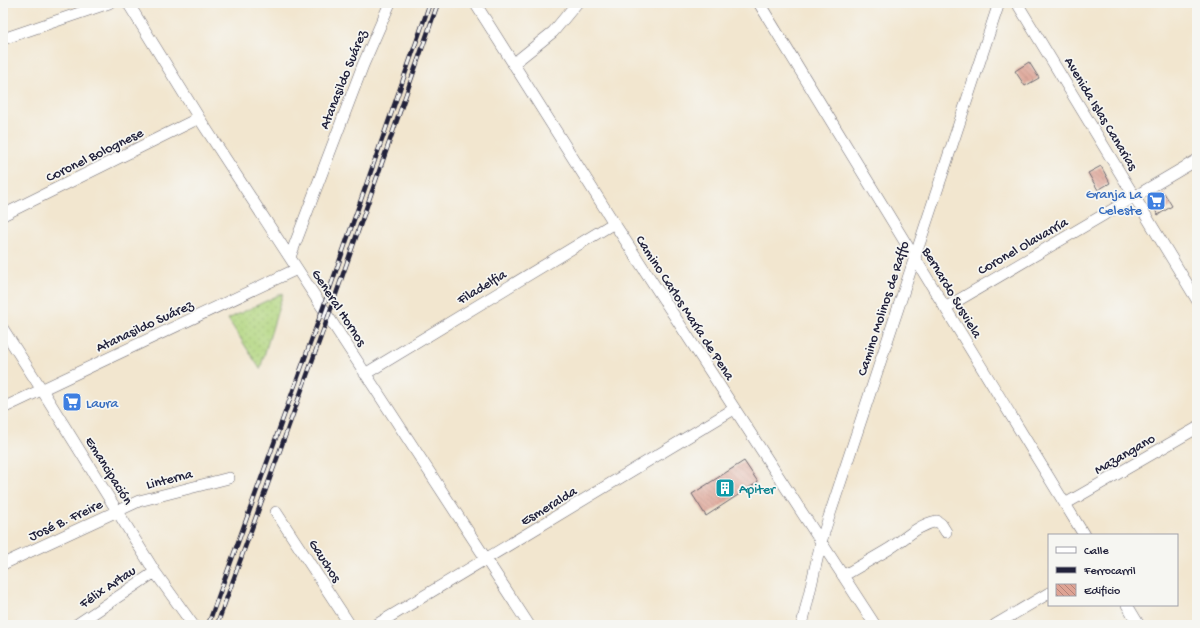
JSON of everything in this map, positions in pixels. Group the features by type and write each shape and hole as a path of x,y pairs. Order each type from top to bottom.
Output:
{"street":[{"path":"3,39 110,3"},
{"name":"General Hornos","path":"128,3 199,118 529,625"},
{"name":"Atanasildo Suárez","path":"290,257 363,65 390,3"},
{"name":"Camino Carlos María de Pena","path":"475,3 512,64 614,223 875,625"},
{"path":"512,64 552,32 577,3"},
{"name":"Bernardo Susviela","path":"759,3 1083,534"},
{"name":"Camino Molinos de Raffo","path":"802,625 821,542 999,3"},
{"name":"Avenida Islas Canarias","path":"1017,3 1197,300"},
{"name":"Coronel Bolognese","path":"3,215 199,118"},
{"name":"Coronel Olavarría","path":"945,308 1197,160"},
{"name":"Filadelfia","path":"365,374 614,223"},
{"name":"Atanasildo Suárez","path":"3,408 297,269"},
{"name":"Emancipación","path":"3,329 155,572 193,625"},
{"name":"Esmeralda","path":"376,625 734,409"},
{"name":"Mazangano","path":"1065,504 1197,428"},
{"name":"Linterna","path":"118,511 139,501 229,478"},
{"name":"José B. Freire","path":"3,564 118,511"},
{"name":"Gauchos","path":"276,512 350,625"},
{"path":"843,576 890,549 914,530 932,522 937,521 942,524 946,532"},
{"name":"Félix Artau","path":"76,625 155,572"},
{"path":"995,625 1048,594"},
{"path":"1128,606 1139,625"}],"green space":[{"path":"283,293 260,369 228,319"}],"building":[{"path":"1029,62 1039,78 1025,86 1015,71"},
{"path":"1101,166 1110,183 1098,190 1088,173"},
{"path":"1164,193 1172,206 1158,215 1150,202"},
{"name":"Apiter","path":"744,461 758,482 706,516 692,494"}],"railway":[{"path":"208,625 323,308 430,3"},
{"path":"217,625 328,317 438,3"}],"place":[{"name":"Granja La Celeste","path":"1156,201"},
{"name":"Laura","path":"72,402"},
{"name":"Apiter","path":"725,488"}]}
